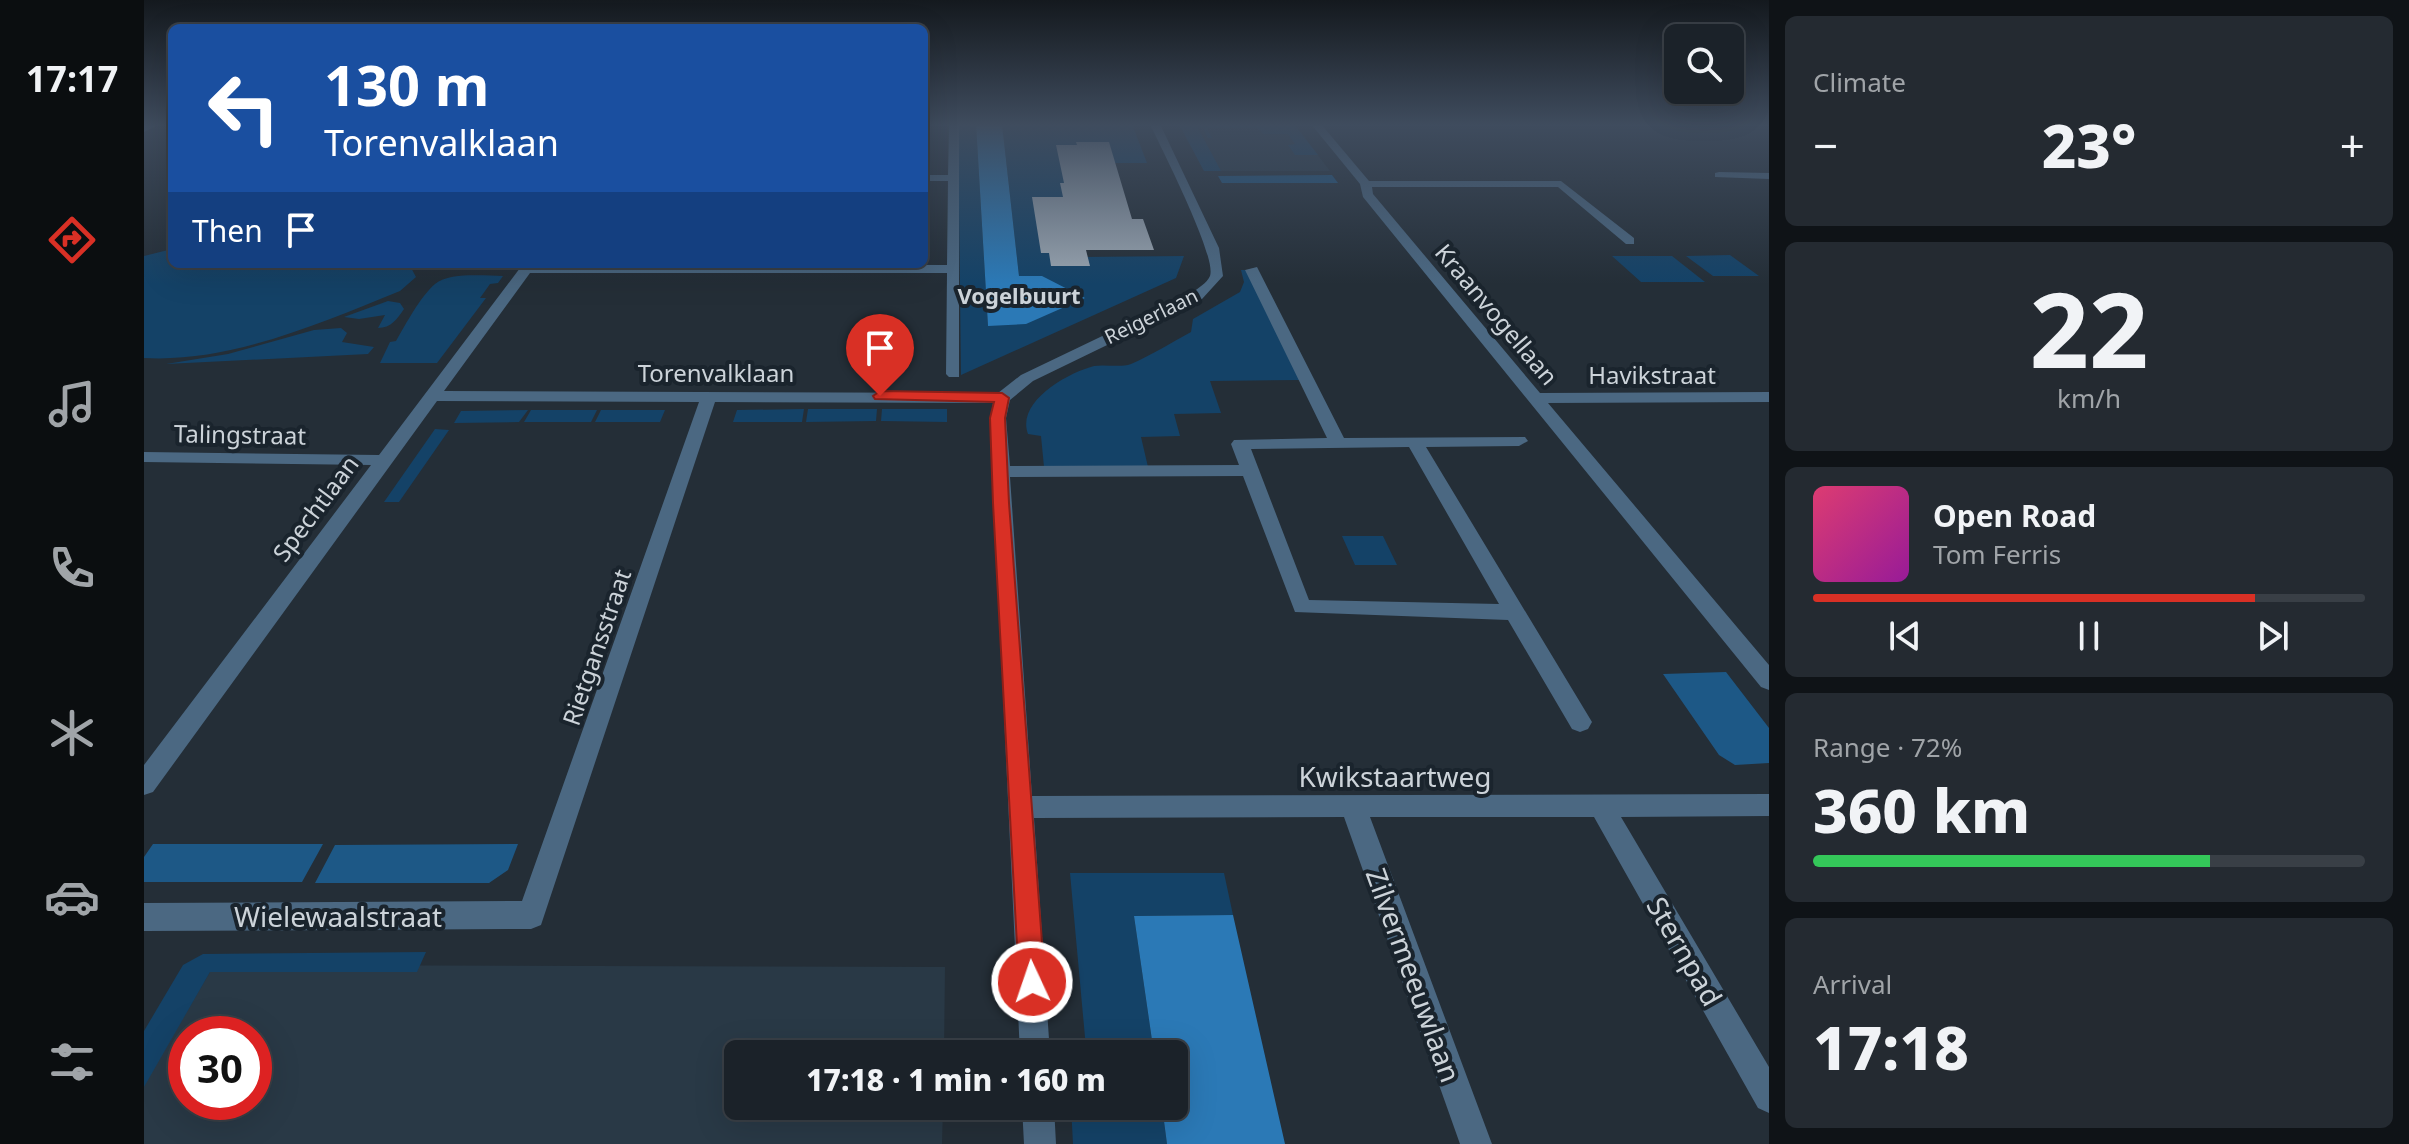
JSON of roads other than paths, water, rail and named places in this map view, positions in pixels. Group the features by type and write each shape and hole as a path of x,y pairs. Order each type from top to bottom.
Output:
{"street":[{"name":"Reigerlaan","path":"1002,398 1027,378 1197,296 1214,283 1219,270 1213,248 1180,177"},
{"name":"Kraanvogellaan","path":"1360,177 1366,184 1367,195 1769,681"},
{"path":"928,178 953,178 954,374"},
{"path":"1366,184 1561,184 1630,241"},
{"name":"Spechtlaan","path":"144,784 527,268"},
{"path":"740,268 953,269"},
{"path":"1252,270 1338,443"},
{"name":"Torenvalklaan","path":"430,396 1002,398"},
{"name":"Rietgansstraat","path":"531,915 709,396"},
{"name":"Havikstraat","path":"1535,398 1769,397"},
{"path":"1002,398 998,418 1034,1040"},
{"path":"1514,612 1302,607 1240,444 1519,441"},
{"path":"1414,442 1580,722"},
{"name":"Talingstraat","path":"144,457 383,460"},
{"path":"1001,472 1250,470"},
{"name":"Kwikstaartweg","path":"1020,807 1769,805"},
{"name":"Zilvermeeuwlaan","path":"1353,806 1476,1144"},
{"name":"Sternpad","path":"1601,806 1769,1097"},
{"name":"Wielewaalstraat","path":"144,917 531,915"},
{"path":"1039,1120 1040,1144"}],"district":[{"name":"Vogelbuurt","path":"1019,295"}]}
